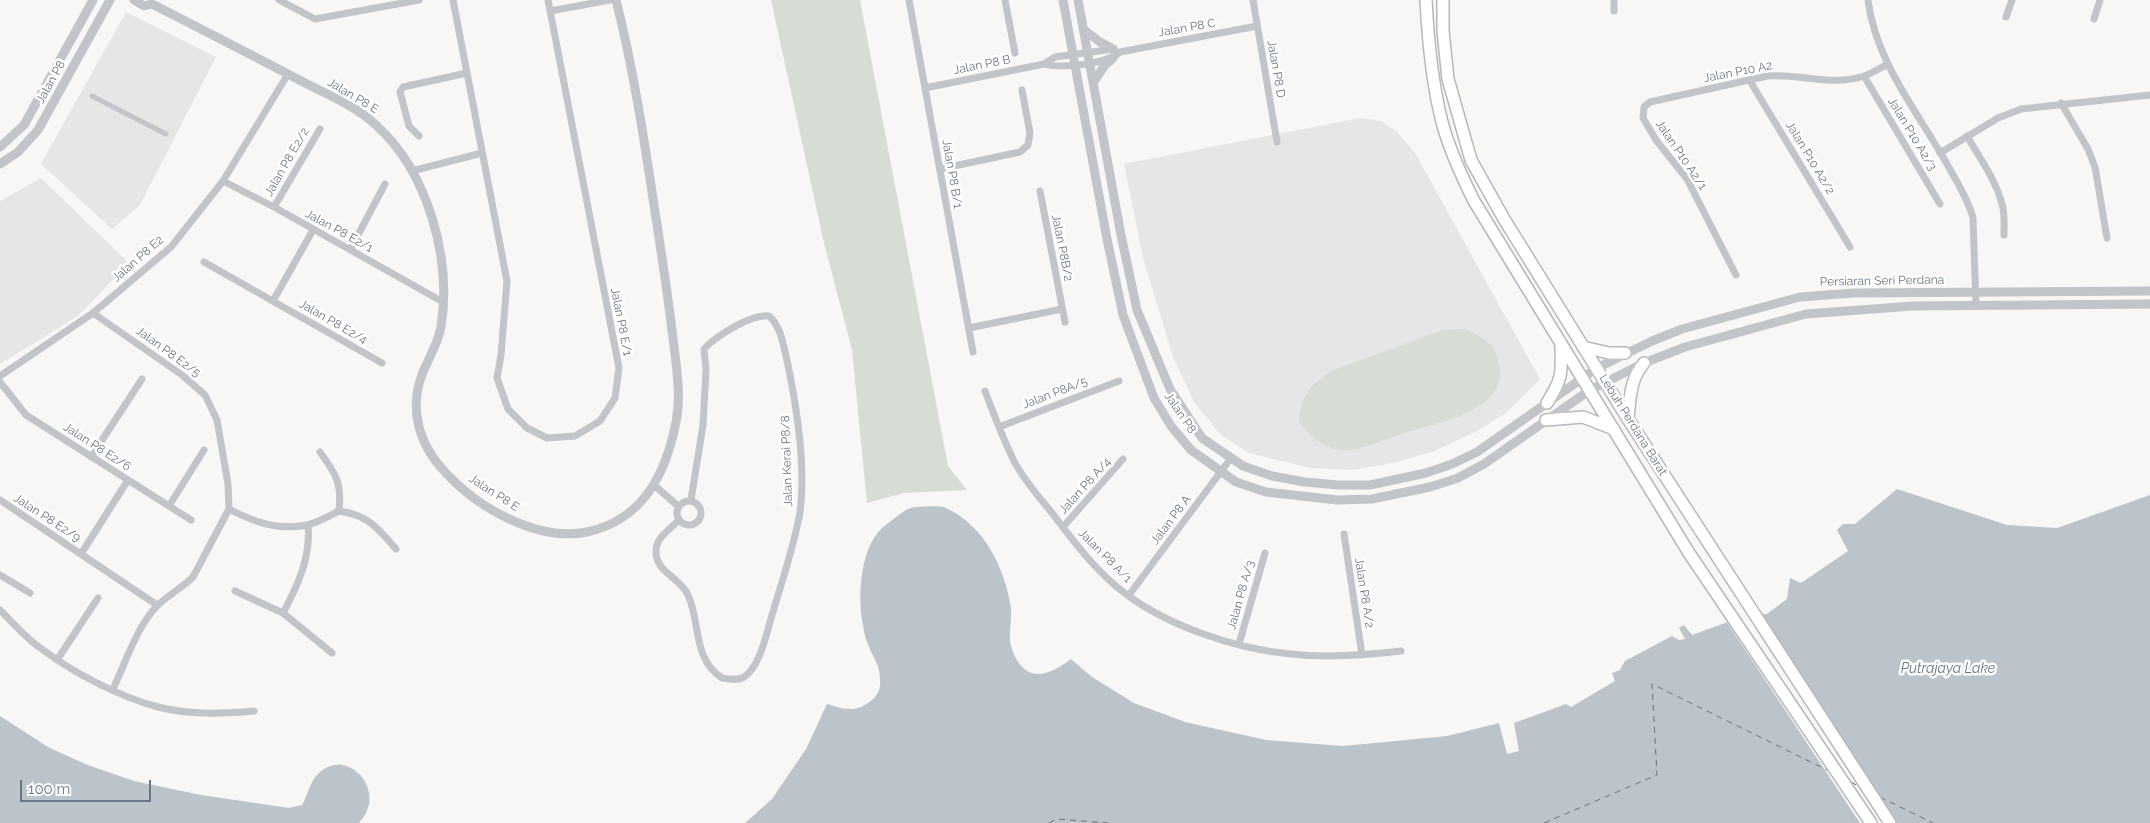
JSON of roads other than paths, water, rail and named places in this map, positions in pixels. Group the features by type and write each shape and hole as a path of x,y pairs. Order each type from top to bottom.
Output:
{"main road":[{"name":"Lebuh Perdana Barat","path":"1426,0 1442,122 1457,166 1495,238 1705,576 1871,823"},
{"name":"Lebuh Perdana Barat","path":"1443,0 1443,31 1448,79 1471,160 1504,219 1628,419 1890,823"},
{"path":"1547,404 1560,382 1562,371 1561,344"},
{"path":"1583,347 1609,354 1625,354"},
{"path":"1628,419 1632,384 1638,370 1644,363"},
{"path":"1546,420 1583,417 1614,429"}],"street":[{"name":"Jalan P8","path":"0,147 24,126 92,0"},
{"name":"Jalan P8","path":"0,164 18,152 38,130 110,0"},
{"name":"Jalan P8 E","path":"134,0 144,6 151,2 337,99 375,123 400,153 412,171 428,206 438,239 442,266 443,302 440,330 416,401 416,420 420,435 431,454 445,472 484,504 508,518 545,532 564,534 584,532 614,522 639,505 654,485 664,467 677,418 678,381 668,293 630,58 616,0"},
{"path":"281,1 315,19 419,0"},
{"name":"Jalan P8 E/1","path":"453,0 507,281 501,355 497,378 508,409 527,428 547,438 575,436 600,421 616,398 619,368 548,0"},
{"path":"550,11 610,0"},
{"name":"Jalan P8 B/1","path":"909,0 973,352"},
{"path":"1005,0 1015,53"},
{"name":"Jalan P8","path":"1063,0 1106,239 1123,315 1154,398 1171,426 1191,450 1221,472 1236,482 1266,492 1337,500 1372,499 1430,487 1458,478 1484,464 1590,390 1606,382"},
{"name":"Jalan P8","path":"1078,0 1137,310 1170,389 1202,438 1243,466 1272,476 1305,482 1370,485 1426,473 1452,464 1477,452 1597,368"},
{"name":"Jalan P8 D","path":"1253,0 1277,142"},
{"path":"1614,0 1614,11"},
{"path":"1868,0 1881,50 1970,206 1973,218 1976,305"},
{"path":"2006,17 2012,0"},
{"path":"2094,19 2100,0"},
{"name":"Jalan P8 C","path":"1074,65 1115,53 1257,26"},
{"path":"1083,29 1115,53 1093,83"},
{"name":"Jalan P8 C","path":"1072,54 1088,52 1115,53"},
{"name":"Jalan P8 B","path":"925,88 1044,64 1056,57 1072,54"},
{"name":"Jalan P8 B","path":"1044,64 1058,68 1074,65"},
{"name":"Jalan P10 A2","path":"1650,102 1716,86 1783,74 1842,80 1864,76 1888,64"},
{"path":"419,136 409,126 400,92 403,87 467,73"},
{"name":"Jalan P8 E2","path":"0,376 93,313 170,247 223,181 288,74"},
{"name":"Jalan P10 A2/3","path":"1864,76 1940,204"},
{"name":"Jalan P10 A2/2","path":"1750,81 1850,247"},
{"path":"940,169 1020,152 1028,145 1030,133 1022,90"},
{"path":"1940,152 1998,118 2021,109 2061,103 2150,95"},
{"path":"92,96 166,134"},
{"name":"Jalan P10 A2/1","path":"1650,102 1644,107 1643,118 1666,154 1687,179 1736,275"},
{"path":"2061,103 2088,149 2095,166 2107,238"},
{"name":"Jalan P8 E2/2","path":"274,207 320,129"},
{"path":"1967,136 2003,204 2004,236"},
{"path":"412,171 482,153"},
{"name":"Jalan P8 E2/1","path":"223,181 274,207 443,302"},
{"path":"350,250 385,184"},
{"name":"Jalan P8B/2","path":"1040,191 1065,322"},
{"path":"273,301 313,230"},
{"name":"Jalan P8 E2/4","path":"204,262 382,363"},
{"name":"Persiaran Seri Perdana","path":"1597,368 1682,328 1800,297 1854,292 2150,290"},
{"name":"Persiaran Seri Perdana","path":"1606,382 1644,363 1685,347 1806,314 1874,308 1976,305 2150,304"},
{"path":"969,328 1062,309"},
{"name":"Jalan P8 E2/5","path":"93,313 182,375 205,394 217,420 228,484 229,509"},
{"name":"Jalan Kerai P8/8","path":"679,520 661,536 656,545 656,555 659,564 682,585 688,595 698,641 706,662 722,678 740,679 749,672 761,650 785,571 800,511 801,469 796,405 780,332 774,320 769,316 755,316 704,349 706,370 703,424 691,500"},
{"path":"91,457 142,379"},
{"name":"Jalan P8A/5","path":"999,427 1119,380"},
{"name":"Jalan P8 E2/6","path":"0,382 26,415 191,520"},
{"name":"Jalan P8 A/1","path":"985,391 1015,463 1062,527 1086,556 1117,587 1154,612 1194,630 1240,644 1290,654 1338,657 1401,651"},
{"path":"169,506 204,450"},
{"path":"320,452 334,471 341,492 339,511"},
{"name":"Jalan P8 A","path":"1128,595 1231,458"},
{"name":"Jalan P8 A/4","path":"1062,527 1124,459"},
{"name":"Jalan P8 E2/9","path":"81,554 128,480"},
{"path":"654,485 678,506"},
{"name":"Jalan P8 E2/9","path":"0,500 157,606"},
{"path":"686,500 691,500 699,506 701,515 692,525 687,525 679,520 677,515 678,506 686,500"},
{"path":"113,689 147,617 157,606 193,577 229,509 252,521 278,528 308,525 339,511 354,513 373,523 396,549"},
{"path":"283,613 298,587 310,543 308,525"},
{"name":"Jalan P8 A/2","path":"1344,534 1362,655"},
{"name":"Jalan P8 A/3","path":"1240,644 1265,552"},
{"path":"0,576 30,594"},
{"path":"235,591 283,613 332,653"},
{"path":"57,660 98,598"},
{"path":"0,610 37,646 57,660 72,670 113,689 159,707 219,713 254,711"}],"water":[{"name":"Putrajaya Lake","path":"1897,489 2007,525 2057,528 2150,495 2150,823 745,823 772,799 806,749 827,704 844,709 858,708 867,704 877,694 880,686 879,671 866,640 861,613 860,600 863,570 871,543 878,532 901,513 912,507 936,506 946,508 960,516 982,537 998,564 1008,593 1011,608 1011,646 1022,667 1029,672 1036,674 1044,673 1071,659 1092,677 1134,703 1185,722 1266,740 1343,746 1447,736 1499,723 1507,754 1519,751 1514,723 1566,704 1571,707 1615,681 1612,673 1620,670 1625,661 1672,636 1679,640 1685,639 1679,628 1684,625 1692,635 1728,622 1743,613 1767,614 1787,599 1790,578 1801,583 1848,551 1837,530 1843,524 1855,524"},
{"path":"0,716 48,747 85,764 134,781 201,795 289,808 302,805 318,774 329,766 341,765 351,768 361,776 367,786 370,798 367,811 359,823 0,823"}]}
